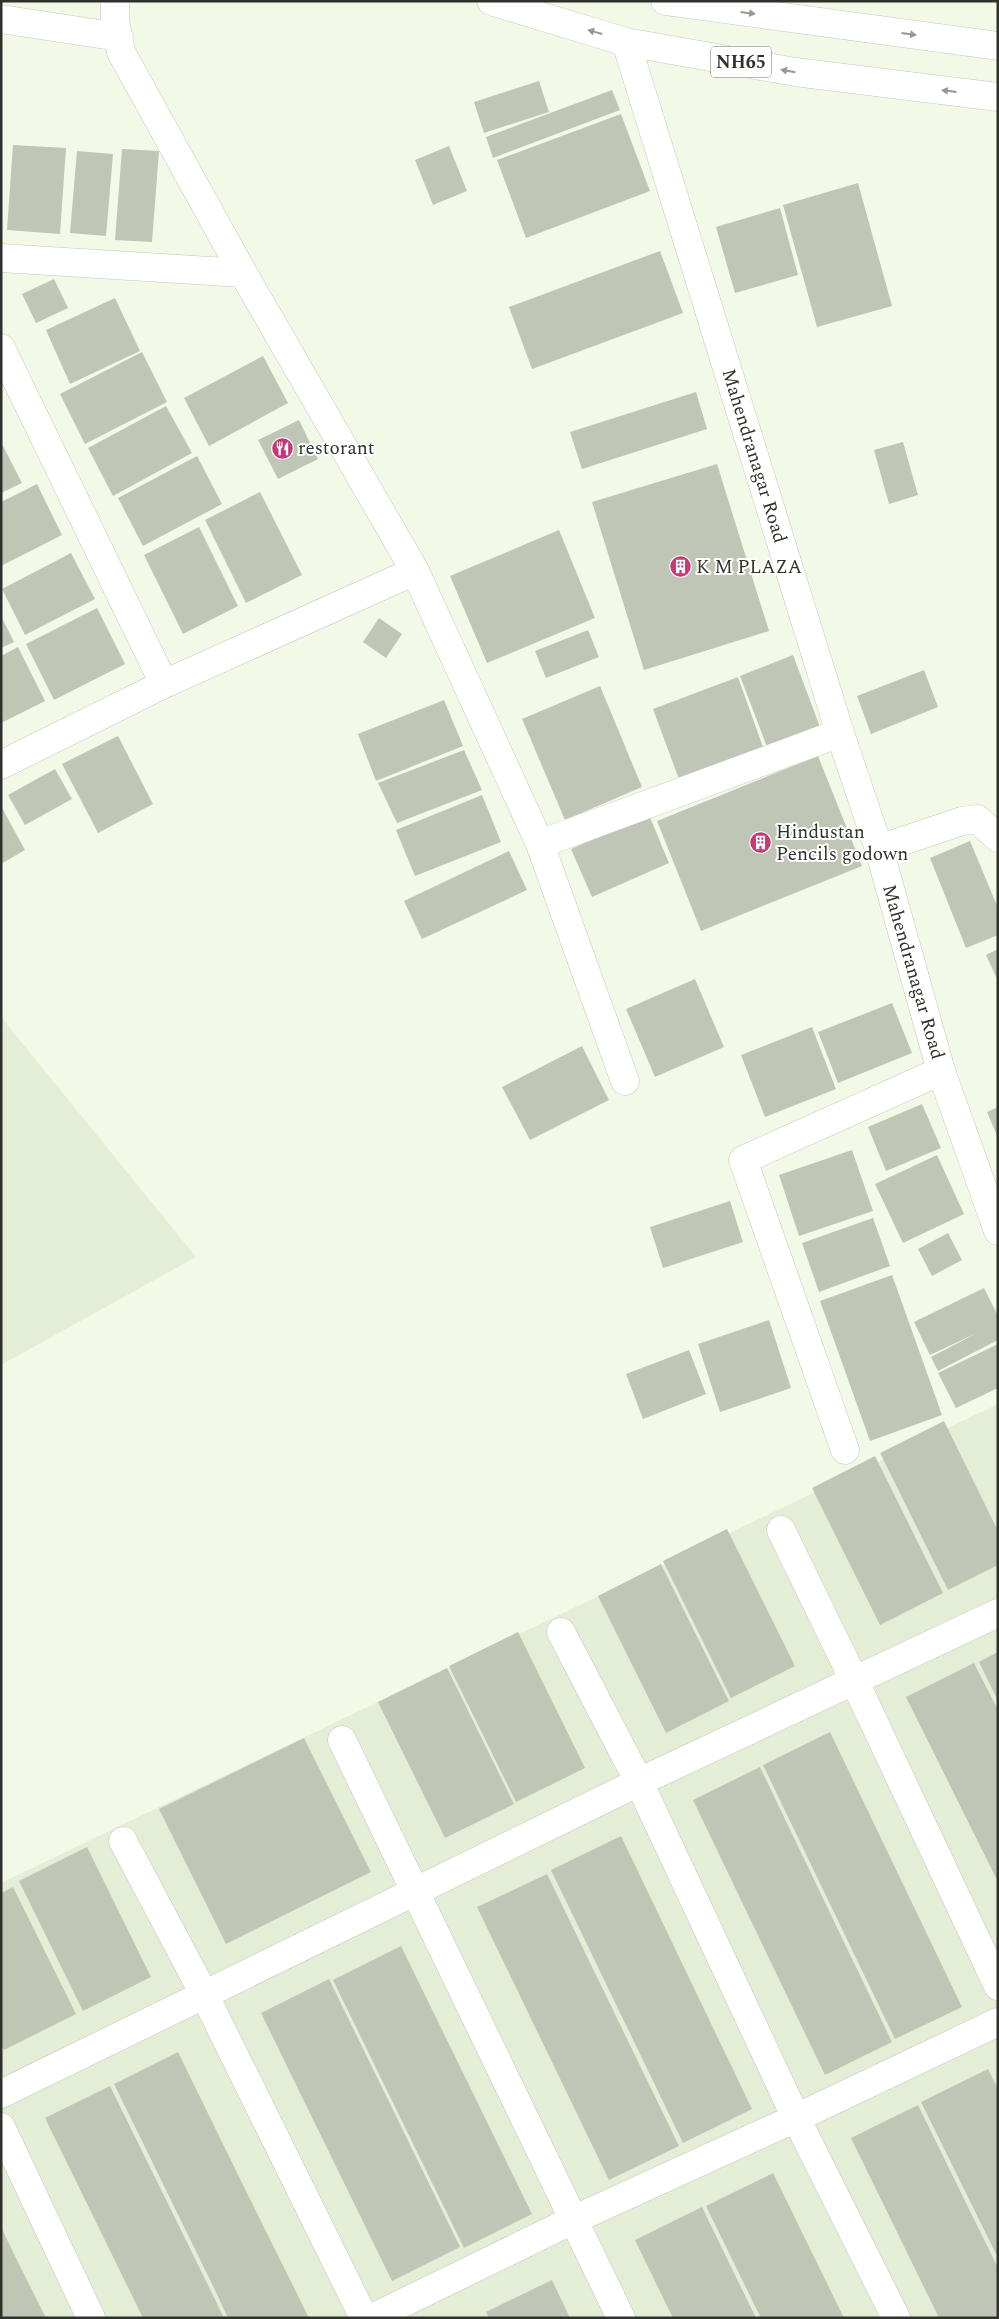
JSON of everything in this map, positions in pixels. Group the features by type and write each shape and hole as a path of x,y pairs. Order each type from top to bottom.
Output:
{"main road":[{"path":"115,1 115,20 121,52 243,273 415,571 540,844 625,1081"},
{"name":"NH65","path":"491,1 626,42 795,72 998,97"},
{"path":"677,2 998,46"},
{"path":"1,19 119,36"},
{"name":"Mahendranagar Road","path":"626,42 840,732 879,849 942,1071 998,1231"},
{"path":"1,258 243,273"},
{"path":"1,348 164,684"},
{"path":"1,765 164,684 415,571"},
{"path":"540,844 840,732"},
{"path":"879,849 962,821 977,819 998,838"},
{"path":"845,1450 743,1160 942,1071"},
{"path":"781,1530 998,1986"},
{"path":"1,2094 205,1996 639,1782 998,1613"},
{"path":"561,1632 639,1782 796,2118 896,2318"},
{"path":"342,1740 621,2318"},
{"path":"123,1841 205,1996 364,2318"},
{"path":"372,2318 573,2220 796,2118 998,2022"},
{"path":"1,2126 91,2318"}],"shaded area":[{"path":"1,1017 196,1257 1,1365"},
{"path":"998,1404 998,2318 1,2318 1,1883"}],"building":[{"path":"539,81 549,112 484,133 474,102"},
{"path":"612,90 620,110 493,158 486,137"},
{"path":"621,114 650,191 526,238 497,160"},
{"path":"13,145 66,148 60,234 7,230"},
{"path":"449,146 467,191 433,205 415,160"},
{"path":"122,149 159,151 152,242 115,240"},
{"path":"77,151 113,154 106,236 70,233"},
{"path":"858,183 892,306 817,327 783,205"},
{"path":"780,208 798,275 735,293 716,227"},
{"path":"660,251 683,313 532,369 509,307"},
{"path":"54,279 68,308 36,323 22,294"},
{"path":"115,298 140,351 70,384 46,330"},
{"path":"142,352 167,402 85,444 60,394"},
{"path":"263,356 288,403 209,446 184,398"},
{"path":"696,392 707,429 582,469 570,432"},
{"path":"166,406 192,453 113,496 88,448"},
{"path":"299,420 318,459 278,479 258,440"},
{"path":"1,442 22,483 1,493"},
{"path":"903,442 918,495 889,504 874,450"},
{"path":"197,456 222,504 143,546 118,498"},
{"name":"K M PLAZA","path":"717,464 769,631 644,670 592,502"},
{"path":"37,484 62,535 1,566 1,502"},
{"path":"260,492 302,575 246,603 205,520"},
{"path":"199,527 238,606 183,634 144,555"},
{"path":"559,530 595,618 487,663 450,576"},
{"path":"71,553 95,599 25,635 2,589"},
{"path":"97,608 125,664 54,700 26,644"},
{"path":"1,616 14,642 1,648"},
{"path":"379,618 402,634 386,658 363,642"},
{"path":"588,630 599,657 546,678 535,651"},
{"path":"18,647 45,701 1,723 1,656"},
{"path":"793,655 820,727 767,747 740,676"},
{"path":"924,670 938,707 871,734 857,696"},
{"path":"738,677 764,750 680,782 653,709"},
{"path":"600,686 642,787 565,820 522,719"},
{"path":"444,700 463,746 376,781 358,734"},
{"path":"118,736 153,804 98,833 62,764"},
{"path":"464,750 482,790 397,823 378,783"},
{"name":"Hindustan Pencils godown","path":"818,756 862,866 701,931 657,821"},
{"path":"55,769 72,799 25,825 8,795"},
{"path":"482,795 501,842 415,876 396,830"},
{"path":"1,806 25,850 1,864"},
{"path":"649,815 669,863 592,897 571,849"},
{"path":"970,841 998,908 998,935 966,948 930,858"},
{"path":"509,851 527,890 422,939 404,901"},
{"path":"998,949 998,981 986,955"},
{"path":"695,979 724,1047 655,1077 626,1009"},
{"path":"892,1003 912,1053 838,1083 818,1032"},
{"path":"812,1027 836,1089 765,1117 741,1055"},
{"path":"582,1046 609,1100 530,1140 502,1087"},
{"path":"922,1104 941,1148 886,1171 868,1127"},
{"path":"998,1107 998,1138 987,1112"},
{"path":"852,1150 873,1211 799,1236 779,1175"},
{"path":"937,1155 964,1214 903,1243 875,1184"},
{"path":"730,1201 743,1242 663,1268 650,1227"},
{"path":"873,1218 890,1266 819,1292 802,1243"},
{"path":"948,1233 962,1260 932,1276 918,1249"},
{"path":"892,1275 942,1415 870,1441 820,1301"},
{"path":"984,1288 998,1316 998,1340 938,1371 931,1357 977,1333 930,1355 914,1322"},
{"path":"769,1320 791,1388 720,1412 698,1344"},
{"path":"998,1344 998,1388 956,1408 938,1373"},
{"path":"689,1350 706,1394 643,1419 626,1374"},
{"path":"944,1421 998,1531 998,1565 948,1590 880,1453"},
{"path":"875,1456 943,1593 880,1625 812,1488"},
{"path":"727,1529 795,1666 731,1698 663,1561"},
{"path":"661,1564 729,1701 666,1733 598,1596"},
{"path":"518,1632 585,1768 516,1802 449,1666"},
{"path":"998,1652 998,1701 979,1662"},
{"path":"974,1663 998,1710 998,1882 906,1697"},
{"path":"447,1668 514,1804 445,1838 378,1702"},
{"path":"830,1732 962,2007 895,2039 763,1765"},
{"path":"304,1738 371,1872 226,1944 159,1809"},
{"path":"760,1767 892,2042 825,2075 693,1800"},
{"path":"621,1836 752,2109 683,2143 551,1870"},
{"path":"87,1847 151,1977 83,2011 19,1881"},
{"path":"547,1874 679,2146 609,2180 477,1907"},
{"path":"13,1887 76,2014 4,2050 1,2045 1,1893"},
{"path":"401,1946 532,2214 464,2248 333,1980"},
{"path":"329,1979 460,2247 392,2281 261,2013"},
{"path":"178,2052 309,2318 228,2318 114,2084"},
{"path":"988,2069 998,2089 998,2258 921,2102"},
{"path":"110,2086 224,2318 143,2318 45,2118"},
{"path":"918,2105 998,2268 998,2318 939,2318 851,2138"},
{"path":"773,2173 844,2318 761,2318 753,2302 706,2206"},
{"path":"702,2207 756,2318 673,2318 666,2304 635,2240"},
{"path":"1,2227 15,2256 46,2318 1,2318"},
{"path":"552,2280 570,2318 489,2318 486,2312"}],"place":[{"name":"restorant","path":"282,448"},
{"name":"K M PLAZA","path":"680,567"},
{"name":"Hindustan Pencils godown","path":"760,843"}]}
